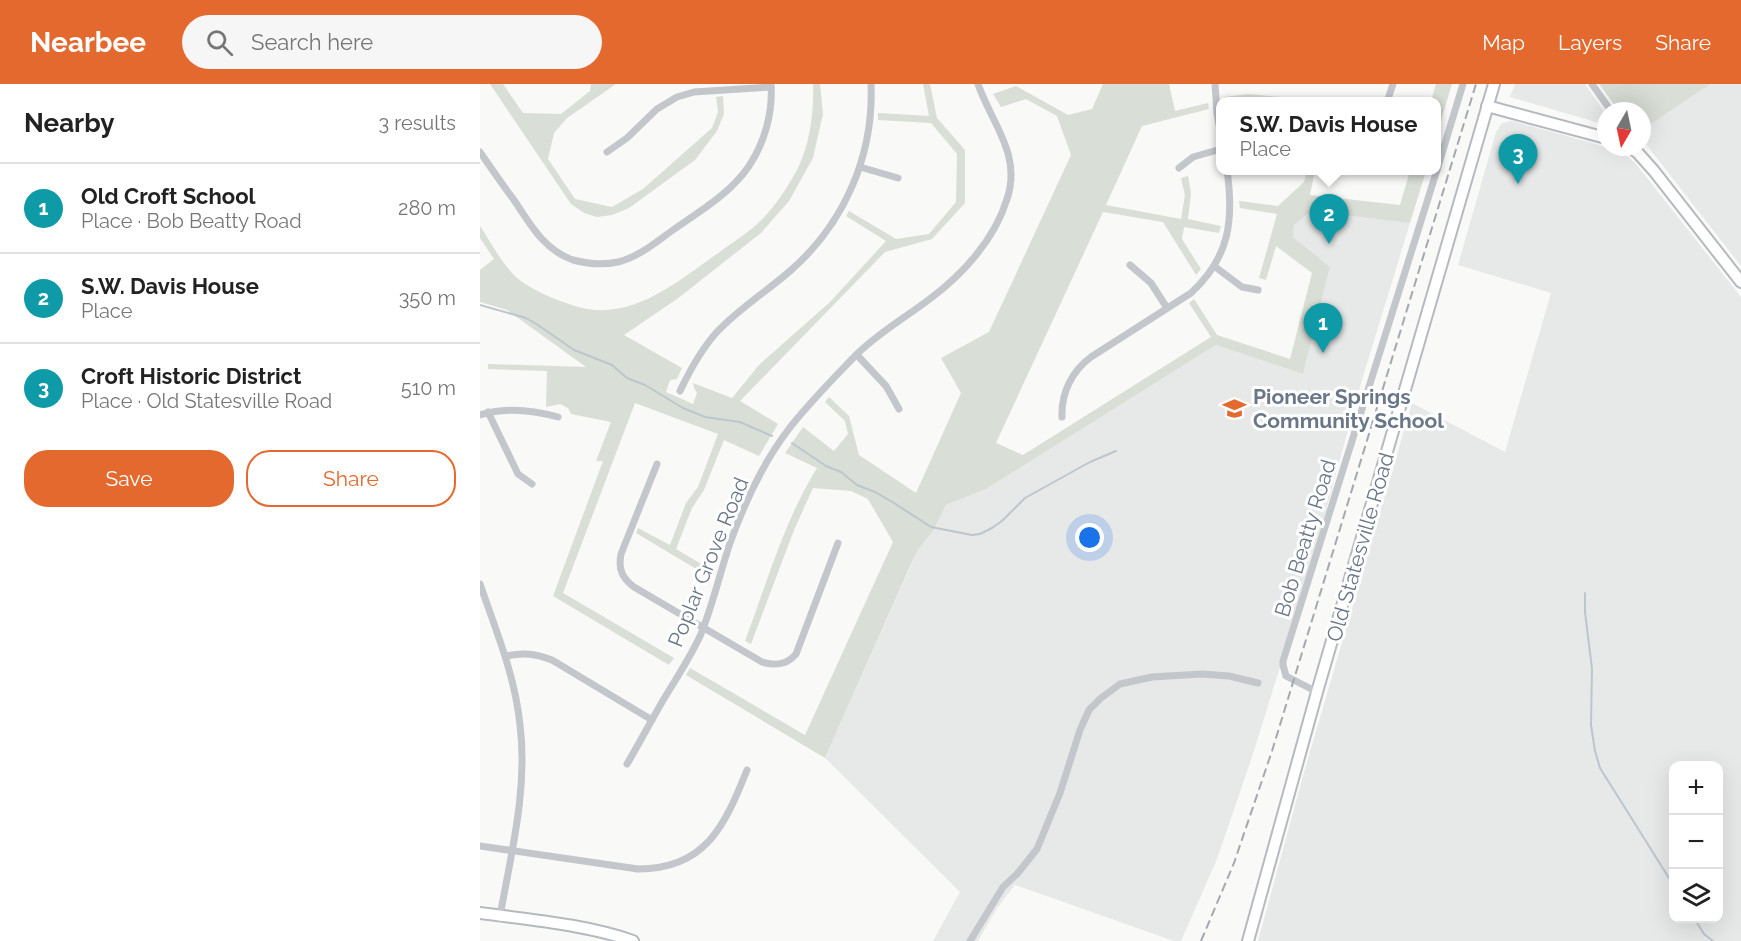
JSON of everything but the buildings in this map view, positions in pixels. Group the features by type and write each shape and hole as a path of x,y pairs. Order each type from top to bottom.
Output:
{"main road":[{"name":"Old Statesville Road","path":"1248,941 1317,692 1494,84"},
{"path":"1487,106 1597,136"},
{"path":"1641,156 1741,282"},
{"path":"480,914 570,925 633,941"}],"street":[{"path":"680,391 697,358 718,331 790,272 820,241 842,209 860,167 869,129 871,84"},
{"name":"Poplar Grove Road","path":"627,764 694,648 731,542 748,501 769,459 787,432 804,410 869,343 930,299 954,278 986,242 1001,216 1012,180 1010,156 984,102 978,84"},
{"name":"Bob Beatty Road","path":"1441,157 1463,84"},
{"path":"1592,84 1605,102"},
{"path":"480,152 535,232 553,249 574,260 586,263 619,262 642,252 714,201 739,179 750,165 764,138 770,112 771,86 694,92 677,97 657,109 607,152"},
{"path":"1179,168 1194,157 1216,150"},
{"path":"860,167 898,178"},
{"path":"1062,417 1061,410 1065,393 1079,366 1191,293 1214,266 1225,243 1230,219 1231,205 1227,175"},
{"name":"Bob Beatty Road","path":"1317,692 1286,676 1282,665 1435,175"},
{"path":"1130,264 1151,283 1167,308"},
{"path":"1214,266 1242,287 1258,290"},
{"path":"857,355 886,386 899,409"},
{"path":"480,415 503,410 539,412 558,417"},
{"path":"488,412 518,474 532,484"},
{"path":"657,464 621,554 620,569 624,579 762,662 777,665 790,661 796,654 838,543"},
{"path":"480,584 506,656 518,708 522,757 521,790 500,916"},
{"path":"506,656 527,653 552,660 652,720"},
{"path":"970,941 1003,886 1017,874 1037,849 1059,794 1080,730 1089,710 1101,698 1120,684 1152,677 1202,674 1229,676 1258,683"},
{"path":"480,846 638,869 654,869 678,863 705,846 719,830 747,770"}],"shaded area":[{"path":"490,84 503,84 523,113 561,114 590,91 591,84 616,84 567,118 554,133 548,159 575,199 612,207 643,189 712,128 718,112 716,97 723,96 724,114 717,131 695,160 629,208 612,215 597,217 584,213 571,204"},
{"path":"813,84 820,84 823,114 813,158 789,201 761,233 677,299 624,335 682,368 677,379 670,380 666,392 693,404 697,393 693,383 732,398 759,365 830,302 886,241 846,216 849,211 896,239 929,234 956,202 957,154 931,123 878,120 878,113 929,116 923,84 930,84 937,118 965,150 965,203 932,239 885,252 740,401 778,424 759,456 724,440 704,490 692,508 676,549 710,569 708,576 636,533 638,528 670,545 686,503 698,487 718,434 635,403 563,593 674,658 669,665 553,596 603,461 596,461 611,422 571,414 568,408 560,404 546,407 547,371 488,369 488,364 586,367 507,310 480,302 480,270 494,259 480,238 480,226 509,270 520,281 538,291 587,309 605,310 639,303 670,286 740,238 773,207 794,176 806,148 812,116"},
{"path":"1103,84 1169,84 1175,111 1208,103 1209,109 1142,126 1106,205 1181,219 1185,195 1181,178 1188,176 1191,193 1188,219 1221,226 1219,233 1184,227 1182,239 1201,269 1196,275 1163,222 1103,212 996,443 1023,455 1211,337 1189,303 1194,299 1217,335 1290,359 1312,273 1276,246 1266,280 1259,278 1277,214 1240,208 1239,201 1278,206 1304,182 1306,175 1314,175 1310,195 1400,205 1409,175 1425,175 1410,223 1311,211 1294,225 1293,237 1330,267 1303,374 1216,345 986,489 946,505 933,531 912,562 825,758 686,675 690,668 805,735 893,542 868,499 851,491 813,488 794,530 751,644 745,641 795,509 817,468 785,453 803,427 834,451 848,434 845,421 825,402 829,397 849,416 859,455 916,493 961,393 941,358 989,332 1071,155 1057,116 1026,99 1001,107 993,94 1016,86 1068,115 1092,109"},
{"path":"1436,84 1452,84 1441,120 1441,97 1432,97"},
{"path":"1515,84 1585,84 1598,102 1597,122 1510,97"},
{"path":"1599,84 1710,84 1651,124 1651,102 1612,102"},
{"path":"1604,84 1741,84 1741,266 1651,151 1651,102 1629,102"},
{"path":"1249,94 1279,97 1224,97"},
{"path":"1512,121 1597,144 1597,156 1627,156 1636,164 1741,297 1741,941 1258,941 1303,776 1412,403 1505,452 1551,293 1458,265 1496,132 1502,123"},
{"path":"1311,210 1410,223 1358,393 1306,584 1252,757 1217,859 1181,941 1174,941 1015,885 997,908 978,941 933,941 960,892 825,758 918,550 933,531 946,505 986,489 1216,345 1303,374 1330,267 1293,237 1294,225"}],"waterway":[{"path":"480,305 526,318 574,350 612,365 627,378 645,385 683,408 705,417 740,422 772,436"},
{"path":"792,443 826,466 841,472 857,485 875,492 931,527 972,535 992,528 1025,498 1090,462 1116,451"},
{"path":"1585,593 1592,669 1591,725 1600,768 1669,878"},
{"path":"1697,923 1704,934 1713,941"}],"railway":[{"path":"1201,941 1234,863 1272,751 1476,84"}],"place":[{"name":"Croft Historic District","path":"1518,184"},
{"name":"S.W. Davis House","path":"1329,244"},
{"name":"Old Croft School","path":"1323,353"},
{"name":"Pioneer Springs Community School","path":"1235,408"}]}
